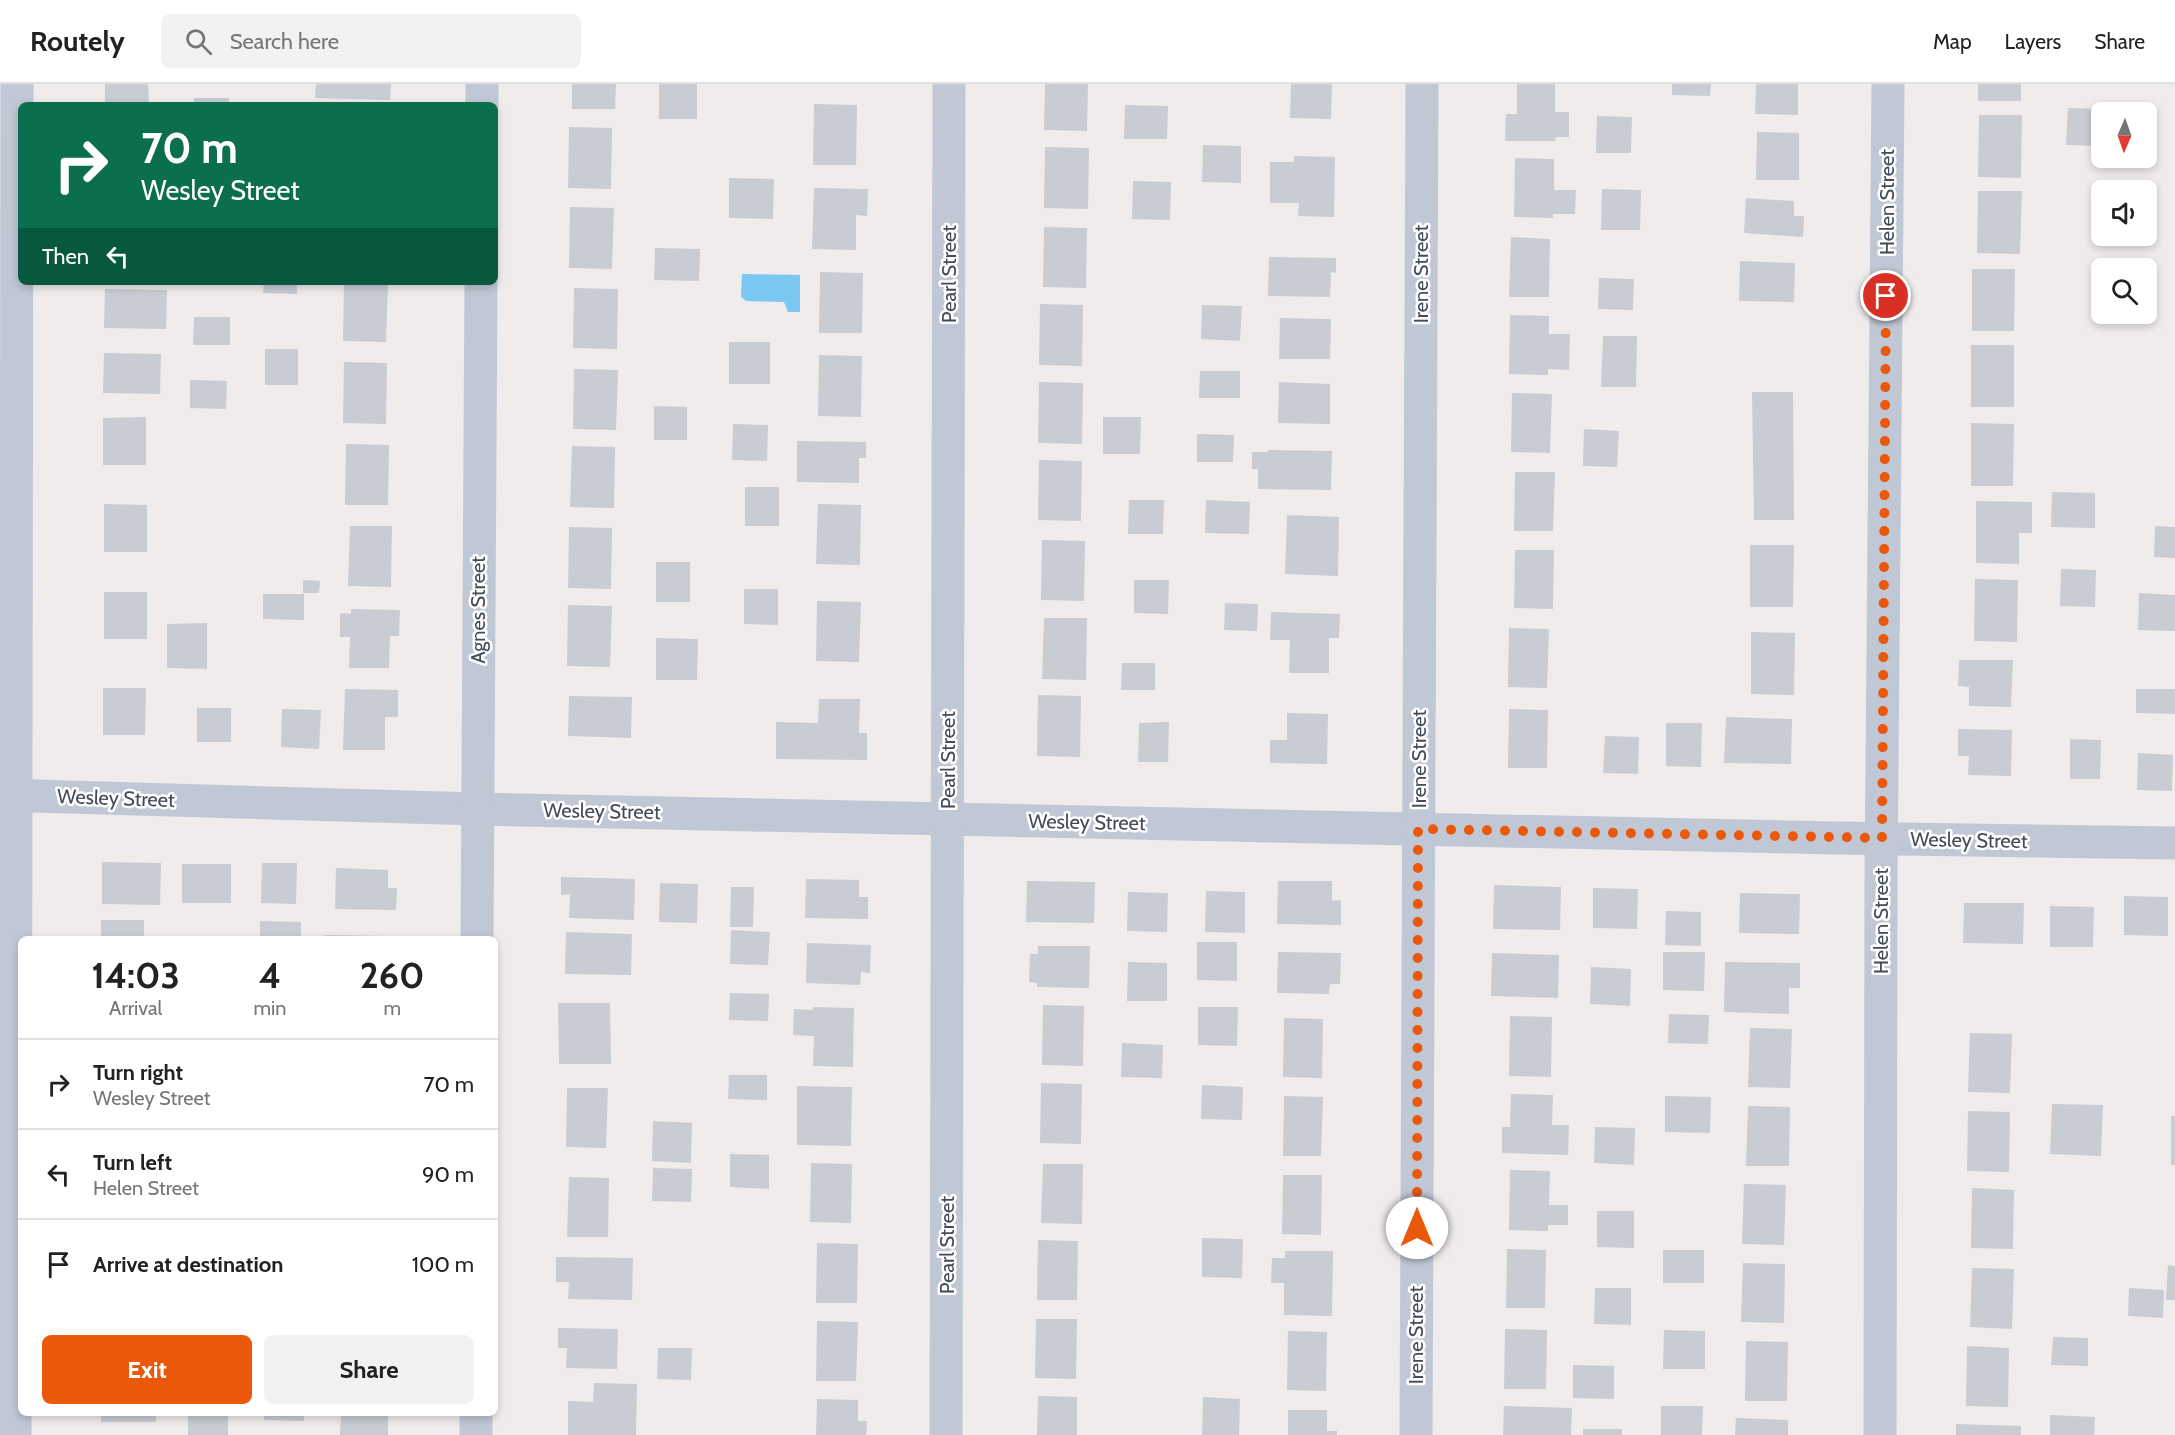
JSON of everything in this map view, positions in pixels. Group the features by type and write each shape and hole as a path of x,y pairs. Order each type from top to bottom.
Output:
{"street":[{"path":"15,1435 8,796 17,84"},
{"path":"482,84 482,102"},
{"name":"Pearl Street","path":"946,1435 949,84"},
{"name":"Irene Street","path":"1416,1435 1422,84"},
{"name":"Helen Street","path":"1880,1435 1888,84"},
{"name":"Agnes Street","path":"477,936 481,285"},
{"name":"Wesley Street","path":"8,796 477,809 2175,843"},
{"path":"476,1416 476,1435"}],"water":[{"path":"742,274 800,275 800,312 788,312 784,302 746,301 741,297"}],"building":[{"path":"105,84 148,84 149,102 105,102"},
{"path":"316,84 391,84 390,100 315,98"},
{"path":"572,84 616,84 615,109 572,109"},
{"path":"659,84 697,84 697,119 659,119"},
{"path":"1045,84 1088,84 1087,131 1044,130"},
{"path":"1291,84 1332,84 1331,119 1290,118"},
{"path":"1517,84 1555,84 1555,112 1569,112 1569,137 1556,137 1555,141 1505,141 1506,114 1517,114"},
{"path":"1672,84 1711,84 1710,96 1672,95"},
{"path":"1756,84 1798,84 1798,115 1755,114"},
{"path":"1978,84 2021,84 2021,101 1978,101"},
{"path":"194,98 229,98 229,102 194,102"},
{"path":"814,104 857,105 856,165 813,165"},
{"path":"1125,105 1168,106 1167,139 1124,139"},
{"path":"2068,108 2091,109 2091,146 2066,145"},
{"path":"1979,115 2022,115 2021,178 1978,177"},
{"path":"1597,116 1632,117 1631,153 1596,153"},
{"path":"569,127 612,128 611,189 568,188"},
{"path":"1757,132 1799,133 1799,180 1756,180"},
{"path":"1203,145 1241,146 1241,183 1202,182"},
{"path":"1045,147 1089,148 1088,209 1044,208"},
{"path":"1294,156 1335,157 1334,217 1298,216 1299,203 1270,203 1270,162 1294,162"},
{"path":"1515,158 1554,159 1554,190 1576,190 1575,214 1553,214 1553,218 1514,217"},
{"path":"729,178 774,179 773,219 729,218"},
{"path":"1133,181 1171,182 1170,220 1132,219"},
{"path":"814,188 868,189 867,216 856,215 856,250 812,249"},
{"path":"1602,189 1641,190 1640,230 1601,230"},
{"path":"1978,191 2022,191 2020,254 1977,253"},
{"path":"1746,198 1794,201 1794,216 1804,216 1803,237 1744,233"},
{"path":"570,207 614,208 612,269 569,268"},
{"path":"1044,227 1087,228 1086,288 1043,287"},
{"path":"1511,237 1550,239 1549,297 1509,297"},
{"path":"655,248 700,249 699,281 654,280"},
{"path":"1269,257 1336,258 1336,273 1331,272 1330,297 1268,296"},
{"path":"1740,261 1795,263 1794,302 1739,301"},
{"path":"1972,269 2015,269 2014,331 1972,331"},
{"path":"820,272 863,273 862,333 819,333"},
{"path":"1599,278 1634,279 1633,310 1598,309"},
{"path":"264,285 297,285 297,294 263,293"},
{"path":"344,285 388,285 386,342 343,341"},
{"path":"574,288 618,289 617,349 573,348"},
{"path":"105,289 167,290 166,329 104,328"},
{"path":"1040,304 1083,305 1082,366 1039,365"},
{"path":"1202,305 1242,306 1240,341 1201,339"},
{"path":"1510,315 1549,316 1549,334 1570,334 1569,370 1548,369 1548,375 1509,374"},
{"path":"194,317 230,317 230,345 193,345"},
{"path":"1280,318 1331,319 1330,359 1279,359"},
{"path":"1603,336 1637,336 1636,387 1601,387"},
{"path":"729,342 770,342 770,384 729,384"},
{"path":"1971,345 2014,345 2014,407 1971,407"},
{"path":"265,349 298,349 298,385 265,385"},
{"path":"104,353 161,354 160,394 103,393"},
{"path":"819,355 862,356 861,417 818,416"},
{"path":"344,362 387,363 386,424 343,423"},
{"path":"574,369 618,370 616,430 573,429"},
{"path":"1200,371 1240,371 1240,398 1199,398"},
{"path":"190,380 227,381 226,409 190,408"},
{"path":"1039,382 1083,383 1082,444 1038,443"},
{"path":"1279,382 1330,384 1330,424 1278,423"},
{"path":"1752,392 1793,392 1794,520 1754,520"},
{"path":"1512,393 1552,394 1550,453 1511,452"},
{"path":"654,406 687,407 687,440 654,440"},
{"path":"146,417 146,465 103,465 103,418"},
{"path":"1103,417 1141,417 1140,454 1103,454"},
{"path":"1971,423 2014,424 2013,486 1971,486"},
{"path":"733,424 768,425 767,461 732,460"},
{"path":"1584,429 1619,431 1617,467 1583,466"},
{"path":"1197,434 1234,435 1233,462 1197,462"},
{"path":"797,441 866,442 866,458 859,458 859,483 797,482"},
{"path":"346,444 389,445 388,505 345,505"},
{"path":"572,446 615,447 614,508 570,507"},
{"path":"1268,450 1332,451 1331,490 1258,489 1258,469 1252,469 1252,452 1268,452"},
{"path":"1039,460 1082,461 1081,521 1038,520"},
{"path":"1515,472 1555,472 1553,531 1514,531"},
{"path":"745,487 779,487 779,526 745,526"},
{"path":"2052,492 2095,493 2095,528 2051,527"},
{"path":"1129,500 1164,500 1163,534 1128,534"},
{"path":"1206,500 1250,502 1249,534 1205,533"},
{"path":"1976,501 2032,502 2032,533 2019,533 2019,564 1976,563"},
{"path":"104,504 147,505 147,552 104,552"},
{"path":"818,504 861,505 860,565 816,564"},
{"path":"1287,515 1339,517 1338,576 1285,574"},
{"path":"350,526 392,526 391,587 348,586"},
{"path":"2155,526 2175,527 2175,558 2154,557"},
{"path":"569,527 612,528 611,589 568,588"},
{"path":"1042,540 1085,541 1084,601 1041,600"},
{"path":"1750,545 1794,545 1793,607 1750,607"},
{"path":"1515,550 1554,550 1553,609 1514,608"},
{"path":"656,562 690,562 690,602 656,602"},
{"path":"2061,569 2096,570 2095,607 2060,606"},
{"path":"1975,579 2018,580 2017,642 1974,641"},
{"path":"303,580 320,581 319,593 303,593"},
{"path":"1134,580 1169,580 1168,614 1134,613"},
{"path":"744,589 778,589 778,625 744,624"},
{"path":"104,592 147,592 147,639 104,639"},
{"path":"2139,593 2175,595 2175,631 2138,630"},
{"path":"263,594 304,594 304,620 263,619"},
{"path":"817,601 861,602 859,662 816,661"},
{"path":"1225,603 1258,604 1257,631 1224,630"},
{"path":"568,605 612,606 610,667 567,666"},
{"path":"351,609 400,610 399,636 390,636 389,668 349,668 350,637 340,637 340,613 351,614"},
{"path":"1271,612 1340,614 1339,638 1329,638 1329,673 1289,673 1290,640 1270,640"},
{"path":"1044,618 1087,618 1086,680 1042,679"},
{"path":"207,623 207,669 167,668 167,624"},
{"path":"1509,628 1549,629 1547,688 1508,687"},
{"path":"1751,632 1795,633 1794,695 1751,694"},
{"path":"656,638 698,639 697,680 656,680"},
{"path":"1959,660 2013,660 2011,707 1969,706 1969,687 1958,686"},
{"path":"1122,663 1155,663 1155,690 1121,690"},
{"path":"103,688 146,688 145,735 103,735"},
{"path":"345,689 398,690 398,717 385,717 385,750 343,750"},
{"path":"2136,689 2175,689 2175,714 2136,713"},
{"path":"1038,695 1081,696 1080,757 1037,756"},
{"path":"569,696 632,697 631,738 568,736"},
{"path":"819,699 860,699 859,733 867,733 867,760 776,759 776,722 818,723"},
{"path":"197,708 231,708 231,742 197,742"},
{"path":"282,709 321,710 319,749 281,747"},
{"path":"1509,709 1548,710 1547,768 1508,768"},
{"path":"1287,713 1328,714 1327,764 1270,763 1270,740 1287,740"},
{"path":"1726,717 1792,719 1791,764 1724,763"},
{"path":"1169,722 1168,762 1138,762 1139,723"},
{"path":"1666,723 1702,723 1701,767 1666,766"},
{"path":"1958,729 2012,730 2011,776 1968,775 1969,756 1958,756"},
{"path":"1605,736 1639,737 1638,774 1603,773"},
{"path":"2070,739 2101,740 2100,779 2070,779"},
{"path":"2138,753 2173,755 2172,791 2137,790"},
{"path":"102,862 161,863 160,905 102,904"},
{"path":"262,863 297,863 296,904 261,903"},
{"path":"182,864 231,864 231,903 182,903"},
{"path":"336,868 388,870 388,888 397,888 396,910 335,909"},
{"path":"561,877 635,879 634,920 569,918 570,894 561,895"},
{"path":"806,879 859,880 859,897 868,897 868,919 805,918"},
{"path":"1027,881 1095,882 1094,923 1026,922"},
{"path":"1278,881 1332,881 1332,901 1341,900 1341,925 1277,924"},
{"path":"660,883 698,884 697,923 659,922"},
{"path":"1494,885 1561,887 1560,930 1493,929"},
{"path":"731,887 754,887 753,927 730,927"},
{"path":"1593,888 1638,889 1637,929 1593,928"},
{"path":"1206,891 1245,892 1245,933 1205,932"},
{"path":"1128,892 1168,893 1167,932 1127,931"},
{"path":"1740,893 1800,894 1799,934 1739,933"},
{"path":"2124,896 2168,897 2168,936 2124,935"},
{"path":"1964,903 2024,903 2023,944 1963,943"},
{"path":"2050,906 2094,907 2093,947 2050,947"},
{"path":"1666,911 1701,912 1701,946 1665,945"},
{"path":"101,920 144,920 144,936 101,936"},
{"path":"260,921 301,922 301,936 260,936"},
{"path":"731,930 770,932 768,965 730,964"},
{"path":"566,932 632,934 631,975 565,974"},
{"path":"325,935 388,936 325,936"},
{"path":"1197,942 1237,942 1237,981 1197,980"},
{"path":"807,943 871,945 870,973 861,972 860,985 806,983"},
{"path":"1038,946 1090,946 1089,988 1037,987 1037,983 1029,982 1030,954 1038,954"},
{"path":"1278,952 1341,953 1340,984 1330,984 1329,994 1277,993"},
{"path":"1663,952 1705,952 1704,991 1663,990"},
{"path":"1492,953 1559,955 1558,998 1491,996"},
{"path":"1128,962 1167,963 1167,1001 1127,1001"},
{"path":"1725,962 1800,963 1800,988 1789,988 1789,1014 1724,1012"},
{"path":"1591,967 1631,969 1630,1006 1590,1004"},
{"path":"730,993 769,994 768,1021 729,1020"},
{"path":"558,1003 610,1003 611,1064 559,1064"},
{"path":"1043,1005 1084,1006 1083,1066 1042,1065"},
{"path":"813,1007 854,1008 853,1067 813,1066 814,1036 793,1035 794,1009 813,1010"},
{"path":"1198,1007 1238,1007 1237,1046 1198,1045"},
{"path":"1669,1014 1709,1015 1708,1044 1668,1043"},
{"path":"1510,1016 1552,1017 1551,1077 1509,1076"},
{"path":"1284,1018 1323,1019 1322,1078 1283,1077"},
{"path":"1750,1028 1792,1029 1790,1088 1748,1087"},
{"path":"1970,1033 2012,1034 2010,1093 1968,1092"},
{"path":"1122,1043 1163,1045 1162,1078 1121,1077"},
{"path":"729,1075 767,1075 767,1100 728,1099"},
{"path":"1041,1083 1082,1084 1081,1144 1040,1143"},
{"path":"1202,1085 1243,1087 1242,1120 1201,1119"},
{"path":"797,1086 852,1087 851,1146 797,1145"},
{"path":"567,1088 608,1088 606,1148 566,1147"},
{"path":"1511,1094 1553,1095 1552,1125 1569,1125 1568,1155 1502,1153 1502,1127 1510,1127"},
{"path":"1284,1096 1323,1097 1321,1156 1283,1156"},
{"path":"1665,1096 1711,1097 1710,1133 1665,1132"},
{"path":"2052,1104 2103,1105 2101,1156 2050,1154"},
{"path":"1748,1106 1790,1107 1789,1166 1746,1166"},
{"path":"1968,1111 2010,1112 2009,1172 1967,1171"},
{"path":"2171,1116 2175,1116 2175,1165 2171,1165"},
{"path":"653,1121 692,1123 691,1163 652,1161"},
{"path":"1595,1127 1635,1128 1634,1165 1594,1163"},
{"path":"730,1154 769,1155 769,1189 730,1187"},
{"path":"811,1163 852,1164 851,1223 810,1222"},
{"path":"1043,1164 1083,1164 1082,1224 1041,1223"},
{"path":"653,1168 692,1169 691,1202 652,1201"},
{"path":"1510,1170 1550,1171 1549,1205 1568,1205 1568,1225 1548,1225 1548,1231 1509,1230"},
{"path":"1283,1175 1322,1175 1321,1235 1282,1234"},
{"path":"569,1177 609,1178 608,1237 567,1237"},
{"path":"1744,1184 1786,1185 1784,1245 1742,1244"},
{"path":"1972,1188 2014,1190 2013,1249 1971,1248"},
{"path":"1597,1211 1634,1211 1634,1248 1597,1247"},
{"path":"1202,1238 1243,1239 1242,1278 1202,1277"},
{"path":"1038,1240 1078,1241 1077,1300 1037,1300"},
{"path":"817,1243 858,1244 857,1303 816,1303"},
{"path":"1507,1249 1546,1250 1545,1308 1506,1308"},
{"path":"1663,1250 1704,1250 1704,1283 1663,1283"},
{"path":"1285,1251 1333,1251 1332,1316 1284,1315 1284,1283 1271,1283 1272,1258 1285,1258"},
{"path":"556,1257 633,1258 632,1300 568,1299 569,1282 556,1282"},
{"path":"1743,1263 1785,1264 1784,1323 1741,1322"},
{"path":"2168,1265 2175,1266 2175,1300 2166,1300"},
{"path":"1972,1268 2014,1269 2012,1329 1970,1327"},
{"path":"1595,1288 1631,1288 1631,1325 1594,1324"},
{"path":"2129,1288 2164,1290 2163,1318 2128,1316"},
{"path":"1036,1319 1077,1319 1076,1379 1035,1378"},
{"path":"817,1321 858,1322 856,1381 816,1381"},
{"path":"558,1328 618,1329 617,1369 566,1368 567,1348 558,1348"},
{"path":"1505,1329 1547,1330 1546,1389 1504,1389"},
{"path":"1664,1330 1705,1331 1705,1369 1663,1369"},
{"path":"1288,1331 1327,1332 1326,1391 1287,1390"},
{"path":"2053,1337 2088,1338 2088,1366 2051,1365"},
{"path":"1746,1341 1788,1342 1787,1401 1745,1401"},
{"path":"1967,1346 2009,1348 2008,1407 1966,1406"},
{"path":"658,1348 692,1348 691,1380 657,1379"},
{"path":"1573,1365 1614,1366 1614,1399 1573,1398"},
{"path":"594,1383 637,1384 636,1435 568,1435 568,1401 593,1402"},
{"path":"1038,1396 1077,1397 1077,1435 1037,1435"},
{"path":"1203,1397 1240,1399 1239,1435 1202,1435"},
{"path":"817,1399 858,1400 858,1421 867,1421 866,1435 816,1435"},
{"path":"1504,1406 1572,1408 1571,1435 1503,1435"},
{"path":"1661,1406 1703,1406 1702,1435 1661,1435"},
{"path":"1288,1410 1327,1410 1327,1431 1337,1431 1337,1435 1288,1435"},
{"path":"2050,1415 2095,1417 2094,1435 2050,1435"},
{"path":"101,1416 156,1416 156,1422 101,1422"},
{"path":"188,1416 228,1416 228,1435 188,1435"},
{"path":"264,1416 304,1416 304,1421 264,1420"},
{"path":"341,1416 388,1416 388,1435 340,1435"},
{"path":"1736,1418 1788,1420 1788,1435 1735,1435"},
{"path":"1956,1424 2021,1426 2021,1435 1956,1435"},
{"path":"1583,1429 1622,1429 1622,1435 1583,1435"}],"route":[{"path":"1417,1228 1418,829 1882,838 1886,296"}]}
